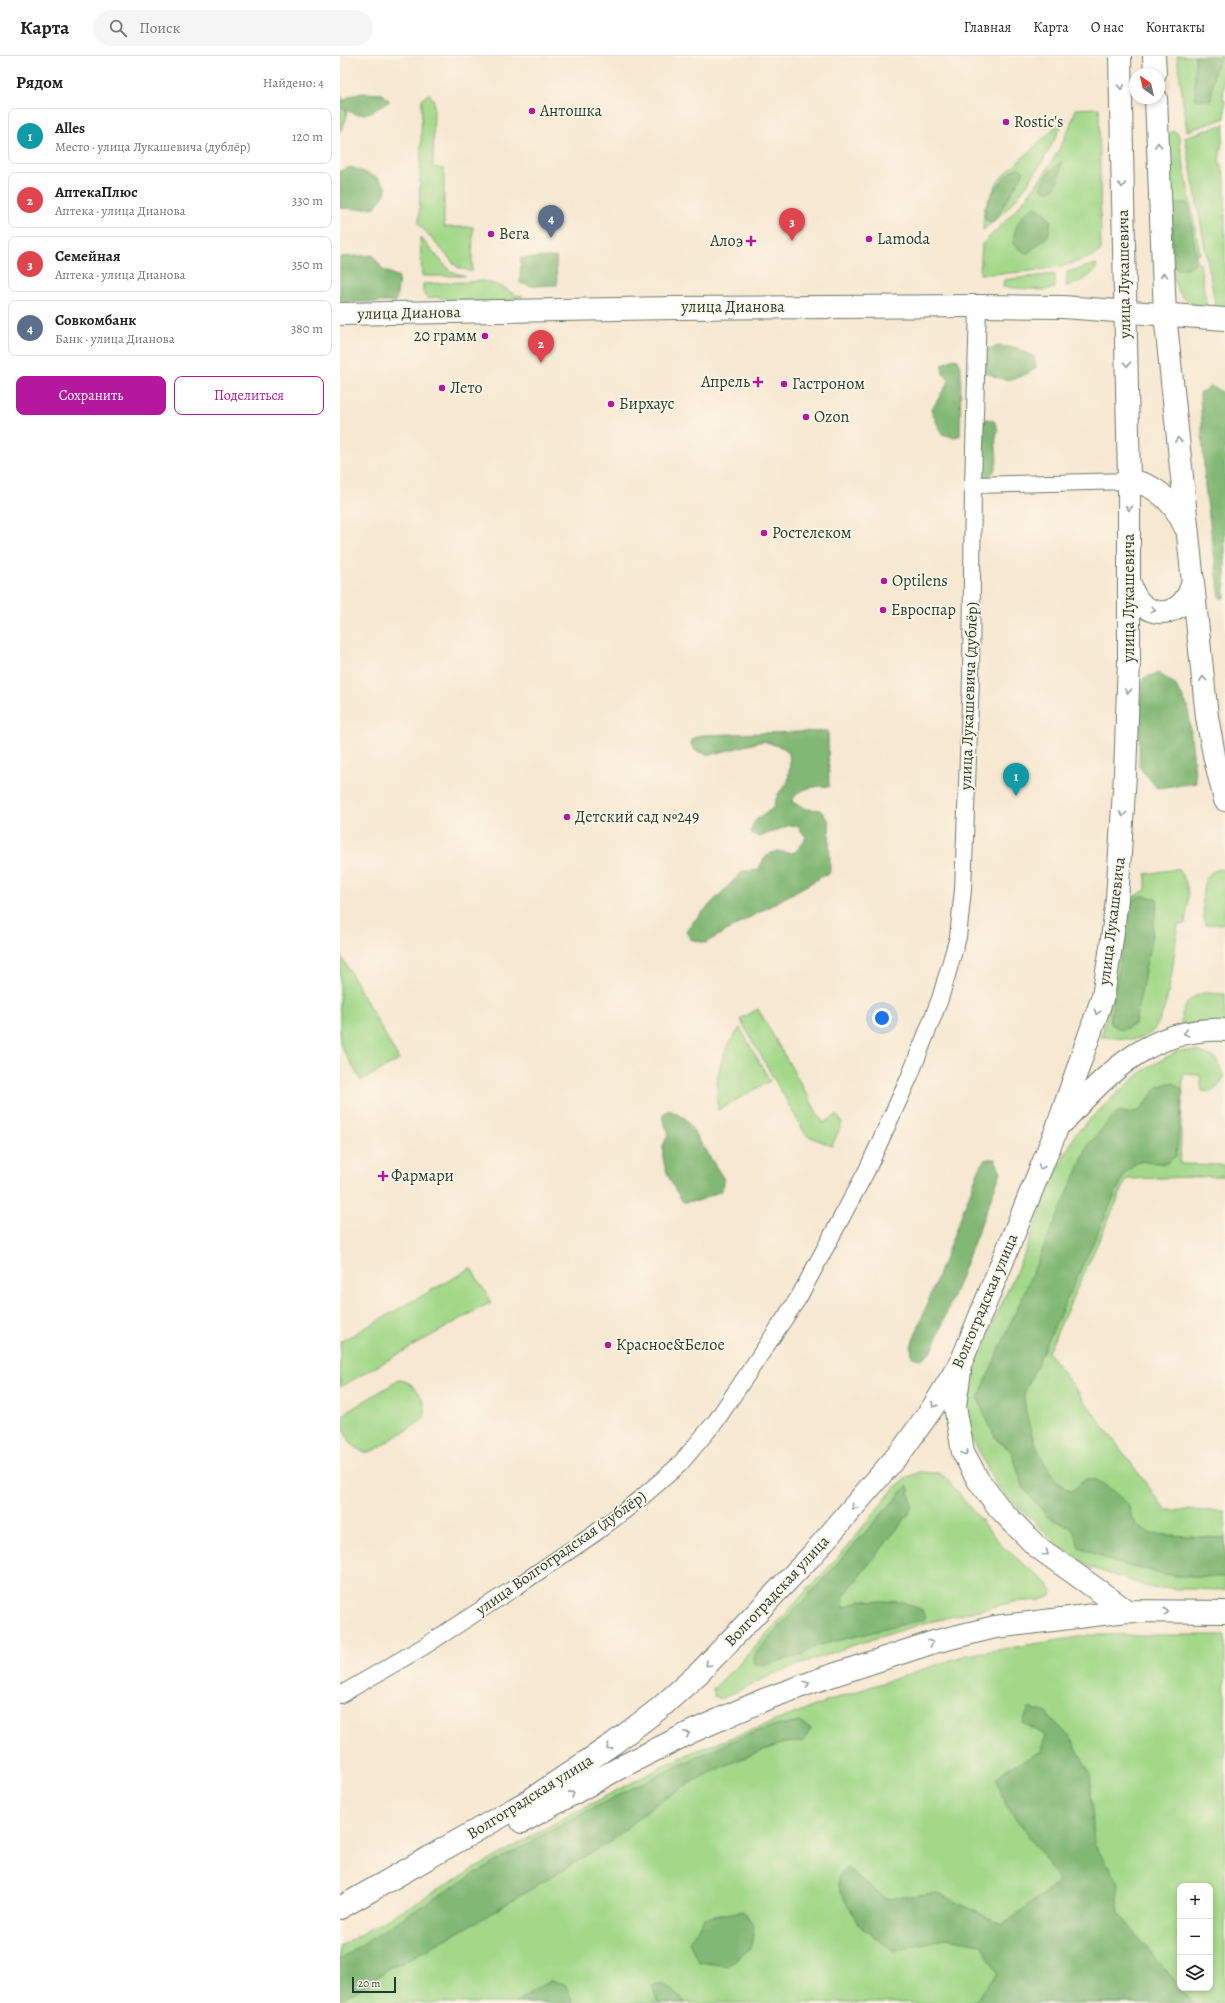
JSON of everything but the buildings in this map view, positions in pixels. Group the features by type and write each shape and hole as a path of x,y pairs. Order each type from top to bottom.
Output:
{"main road":[{"name":"улица Лукашевича","path":"1056,1131 1103,996 1117,899 1125,775 1129,660 1130,482 1120,56"},
{"path":"1154,56 1155,68"},
{"path":"1156,104 1165,314 1208,717 1214,755 1225,800"},
{"name":"улица Дианова","path":"340,314 667,308 978,306 1048,307 1125,311 1225,319"},
{"path":"1130,482 1151,488 1167,499 1179,515 1188,534"},
{"path":"1129,582 1132,594 1140,604 1150,610 1162,612 1174,609 1184,602 1191,591 1193,579"},
{"path":"1056,1131 1089,1093 1117,1068 1142,1050 1183,1033 1208,1030 1225,1030"},
{"name":"Волгоградская улица","path":"340,1908 530,1800 614,1743 660,1708 700,1672 812,1555 903,1449 933,1407 962,1360 1056,1131"},
{"path":"962,1360 955,1406 963,1452 978,1480 1000,1509 1036,1546 1128,1611"},
{"name":"Волгоградская улица","path":"340,1925 621,1767 691,1732 766,1699 821,1679 942,1640 995,1627 1128,1611 1225,1612"}],"street":[{"name":"улица Лукашевича (дублёр)","path":"909,1078 940,999 958,937 963,890 971,678 973,485 978,306"},
{"path":"973,485 1130,482"},
{"name":"улица Волгоградская (дублёр)","path":"340,1695 424,1647 516,1587 594,1534 641,1498 679,1465 716,1421 799,1298 863,1180 909,1078"}],"green space":[{"path":"1177,56 1225,56 1223,100 1225,100 1225,118 1187,131"},
{"path":"1195,56 1223,56 1214,70 1211,101 1195,99"},
{"path":"362,93 383,94 390,101 366,114 356,114 342,108 340,103 350,96"},
{"path":"429,93 434,101 433,167 444,169 444,227 473,227 472,272 457,267 419,224 422,99"},
{"path":"340,94 345,103 346,118 340,131"},
{"path":"1099,108 1101,251 1090,257 1060,266 1008,273 980,274 982,244 1011,215 1038,183 1060,148 1076,109"},
{"path":"1066,117 1050,148 1021,193 997,219 983,230 984,209 998,181"},
{"path":"1225,124 1219,160 1225,179 1225,310 1216,308 1185,137"},
{"path":"1174,131 1178,134 1200,254 1171,257 1168,133"},
{"path":"1061,162 1058,183 1048,192 1041,188 1048,173"},
{"path":"351,167 378,178 387,188 384,195 375,207 359,209 340,208 340,171"},
{"path":"1018,167 1024,172 998,215 992,222 985,220 987,205 995,190 1006,177"},
{"path":"1186,203 1189,207 1197,260 1188,267 1177,270 1174,265 1171,208 1175,204"},
{"path":"1034,206 1045,213 1051,221 1048,236 1027,254 1013,244 1014,237 1016,226 1025,214"},
{"path":"420,237 450,271 465,276 422,276"},
{"path":"373,255 383,270 399,277 396,302 340,302 340,257"},
{"path":"556,257 557,285 532,286 520,283 521,258"},
{"path":"1200,263 1207,309 1197,306 1180,294 1171,264"},
{"path":"1097,264 1096,269 1089,276 1080,282 1066,286 1067,272"},
{"path":"1055,274 1055,288 1044,290 1003,287 1004,280"},
{"path":"483,281 503,287 515,295 523,296 495,304 434,297 428,299 423,292 423,284"},
{"path":"999,346 1017,348 1034,357 1036,368 1023,376 1011,379 999,378 985,372 983,360 988,349"},
{"path":"953,359 958,360 961,370 960,436 953,437 942,434 931,410 950,380 943,374 942,365"},
{"path":"1210,386 1221,391 1225,406 1225,598 1220,598 1205,486 1200,393"},
{"path":"987,419 994,421 998,430 996,437 997,463 992,474 985,479 979,476 980,422"},
{"path":"1158,673 1175,684 1188,707 1196,783 1157,788 1139,767 1140,701 1144,678"},
{"path":"828,731 829,787 808,788 798,793 792,802 806,809 820,810 829,821 830,872 705,943 690,939 686,931 690,925 743,871 758,870 765,858 772,853 794,852 806,837 797,826 790,825 759,837 751,833 752,826 756,820 773,808 778,794 788,782 790,761 789,754 784,748 763,741 710,755 696,751 691,745 693,738 702,735"},
{"path":"1177,869 1182,875 1187,888 1188,902 1185,924 1178,925 1170,986 1161,1018 1154,1030 1141,1038 1130,1039 1101,1037 1108,1010 1128,900 1146,890 1146,874"},
{"path":"1220,869 1225,871 1225,923 1205,925 1203,900 1204,884 1207,877 1212,872"},
{"path":"1142,896 1156,898 1158,902 1135,1024 1122,1030 1111,1024 1110,1020 1130,902"},
{"path":"340,954 399,1060 361,1081 340,1044"},
{"path":"1204,993 1225,994 1225,1025 1181,1028 1183,1010 1185,1006 1192,998"},
{"path":"758,1009 823,1123 837,1115 842,1123 832,1146 806,1135 740,1019"},
{"path":"740,1028 770,1081 718,1110 717,1088 720,1067 723,1057 733,1037"},
{"path":"1178,1051 1197,1051 1216,1058 1224,1078 1215,1089 1210,1092 1206,1092 1202,1091 1200,1075 1183,1074 1180,1164 1225,1165 1225,1176 1127,1179 1048,1352 1166,1510 1225,1511 1225,1590 1152,1588 1089,1567 1061,1547 1030,1517 1009,1500 994,1481 968,1429 965,1404 969,1376 1025,1252 1054,1177 1076,1133 1116,1094 1148,1067"},
{"path":"1168,1083 1174,1083 1183,1091 1176,1156 1165,1164 1139,1161 1125,1173 1024,1393 1025,1405 1031,1433 1037,1448 1052,1474 1061,1484 1071,1491 1085,1480 1095,1480 1101,1483 1129,1505 1130,1512 1136,1524 1151,1534 1225,1538 1225,1577 1174,1576 1115,1563 1079,1547 1073,1529 1048,1517 1024,1489 1012,1453 997,1440 987,1422 978,1398 1089,1144 1115,1114 1120,1111 1126,1113 1139,1111 1157,1088"},
{"path":"669,1110 685,1118 723,1178 724,1184 721,1191 698,1201 683,1202 679,1196 668,1176 663,1155 664,1144 669,1133 663,1121 663,1114"},
{"path":"987,1159 995,1159 1001,1172 932,1351 921,1359 912,1357 911,1346 981,1164"},
{"path":"471,1268 491,1302 340,1387 340,1342"},
{"path":"399,1380 405,1381 417,1390 424,1403 424,1417 420,1422 373,1451 361,1451 347,1436 344,1430 343,1417 348,1411"},
{"path":"920,1472 938,1473 944,1476 1003,1547 1049,1585 1052,1591 1051,1596 1040,1600 1013,1602 921,1624 857,1644 773,1674 721,1699 713,1696 713,1689 750,1652 845,1549 894,1488 908,1477"},
{"path":"908,1485 912,1506 909,1514 849,1589 843,1598 844,1608 861,1600 903,1602 922,1610 925,1619 817,1646 800,1656 763,1665 753,1663 755,1654"},
{"path":"1090,1635 1225,1635 1225,2003 340,2003 340,1946 560,1820 685,1755 831,1700 966,1655"},
{"path":"1029,1708 1045,1712 1071,1738 1090,1773 1094,1844 1119,1883 1117,1900 1119,1913 1177,1985 1177,1991 1182,1991 1192,2003 966,2003 977,1999 997,1973 981,1944 945,1938 894,1951 859,1925 840,1892 838,1876 847,1868 886,1899 938,1893 1003,1925 1059,1882 1046,1860 1006,1805 996,1779 1006,1769 1042,1751 1045,1735 1023,1723"},
{"path":"799,1722 811,1729 803,1742 784,1743 761,1751 724,1766 686,1785 650,1808 611,1841 480,1920 415,1956 391,1967 354,1993 340,2000 340,1959 463,1881 591,1809 678,1766 752,1733 767,1728"},
{"path":"743,1911 754,1927 751,1948 727,1966 699,1962 689,1942 704,1918"},
{"path":"550,1980 565,1984 573,2003 514,2003"},
{"path":"663,1983 686,2003 658,2003 652,1985"}],"place":[{"name":"Антошка","path":"532,111"},
{"name":"Rostic's","path":"1006,122"},
{"name":"Вега","path":"491,234"},
{"name":"Совкомбанк","path":"551,238"},
{"name":"Lamoda","path":"869,239"},
{"name":"Алоэ","path":"751,241"},
{"name":"Семейная","path":"792,241"},
{"name":"20 грамм","path":"485,336"},
{"name":"АптекаПлюс","path":"541,363"},
{"name":"Апрель","path":"758,382"},
{"name":"Гастроном","path":"784,384"},
{"name":"Лето","path":"442,388"},
{"name":"Бирхаус","path":"611,404"},
{"name":"Ozon","path":"806,417"},
{"name":"Ростелеком","path":"764,533"},
{"name":"Optilens","path":"884,581"},
{"name":"Евроспар","path":"883,610"},
{"name":"Alles","path":"1016,796"},
{"name":"Детский сад №249","path":"567,817"},
{"name":"Фармари","path":"383,1176"},
{"name":"Красное&Белое","path":"608,1345"}]}
